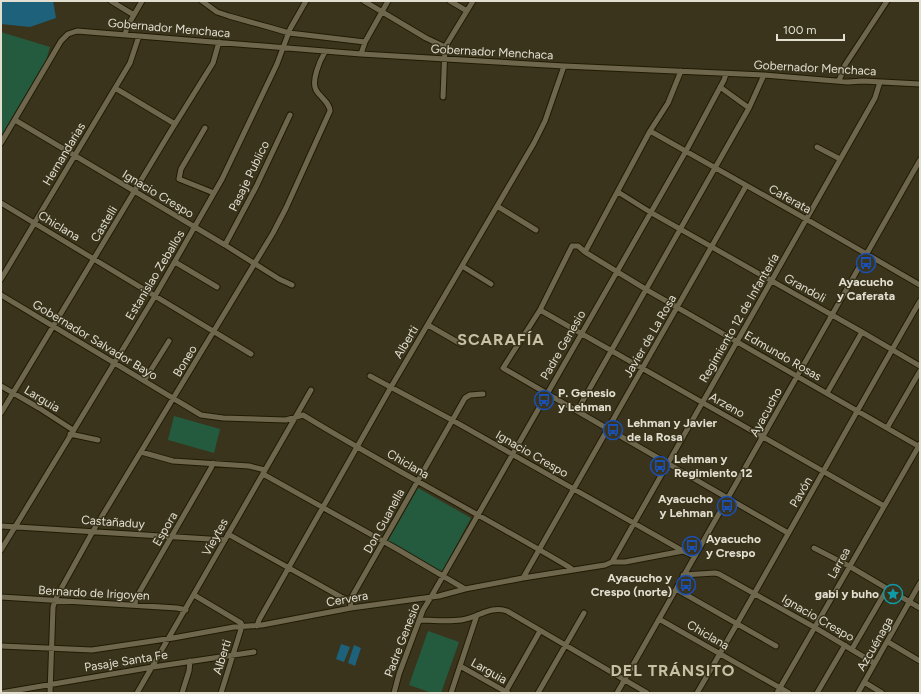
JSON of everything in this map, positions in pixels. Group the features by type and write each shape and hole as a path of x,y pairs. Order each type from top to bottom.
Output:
{"street":[{"path":"111,1 134,15"},
{"path":"125,35 127,27 142,1"},
{"path":"202,1 218,12 288,33 365,42"},
{"name":"Estanislao Zeballos","path":"1,550 14,526 155,296 214,193 277,64 288,33 306,1"},
{"path":"364,1 426,38 445,47"},
{"path":"361,54 365,42 388,1"},
{"path":"450,1 467,11"},
{"path":"443,97 445,47 473,1"},
{"path":"840,81 846,65 887,1"},
{"name":"Gobernador Menchaca","path":"15,120 64,37 77,31 325,52 564,66 764,75 840,81 863,80 920,84"},
{"name":"Hernandarias","path":"1,279 131,60 139,36"},
{"name":"Castelli","path":"1,413 213,63 219,42"},
{"name":"Boneo","path":"51,684 53,607 55,601 93,531 256,264 286,208 330,111 329,107 316,90 315,86 317,69 325,52"},
{"name":"Alberti","path":"257,626 258,620 391,387 540,132 564,66"},
{"path":"585,252 650,132 668,103 681,71"},
{"name":"Padre Genesio","path":"394,693 399,674 423,610 432,597 686,151 726,74"},
{"path":"576,412 647,290 749,108 764,75"},
{"name":"Regimiento 12 de Infantería","path":"612,562 875,98 880,82"},
{"path":"720,87 749,108"},
{"path":"115,88 175,124"},
{"name":"Pasaje Publico","path":"225,245 256,187 290,114"},
{"path":"1,143 15,120"},
{"name":"Ignacio Crespo","path":"15,120 225,245 279,279 292,285"},
{"path":"206,128 181,169 179,179 214,193"},
{"name":"Caferata","path":"650,132 686,151 920,285"},
{"path":"817,147 840,160"},
{"name":"Ayacucho","path":"617,693 683,575 764,437 920,160"},
{"name":"Javier de La Rosa","path":"523,578 746,186"},
{"name":"Grandoli","path":"618,192 650,212 920,366"},
{"name":"Chiclana","path":"1,203 35,222 251,354"},
{"path":"497,206 536,230"},
{"name":"Edmundo Rosas","path":"540,310 571,248 575,245 647,290 887,428 920,445"},
{"path":"174,262 217,287"},
{"path":"462,266 491,284"},
{"name":"Gobernador Salvador Bayo","path":"1,295 201,415 223,418"},
{"name":"Pavón","path":"697,693 920,301"},
{"path":"540,310 503,368 547,393 576,412 788,533"},
{"name":"Arzeno","path":"540,310 884,506"},
{"path":"428,325 461,344"},
{"path":"827,393 862,332"},
{"path":"144,381 169,341"},
{"path":"887,428 920,371"},
{"name":"Ignacio Crespo","path":"370,376 513,454 573,490 683,551"},
{"name":"Larguia","path":"1,386 39,408 71,432"},
{"name":"Vieytes","path":"137,693 311,390"},
{"name":"Don Guanella","path":"350,600 467,396 483,394"},
{"name":"Chiclana","path":"223,418 286,420 303,416 539,549 573,570"},
{"path":"71,432 98,440"},
{"name":"Larrea","path":"777,693 920,445"},
{"path":"141,452 173,460 248,466 264,472 465,590"},
{"name":"Espora","path":"135,605 136,598 213,463"},
{"name":"Castañaduy","path":"1,526 225,540"},
{"path":"228,534 350,600 351,608"},
{"path":"814,548 849,566 920,608"},
{"path":"683,551 694,556"},
{"name":"Cervera","path":"1,646 92,650 234,627 257,626 342,609 439,596 523,578 683,551"},
{"name":"Ignacio Crespo","path":"683,575 719,574 814,627 874,663"},
{"name":"Azcuénaga","path":"858,693 920,583"},
{"path":"676,589 776,646"},
{"path":"852,649 887,589"},
{"path":"194,595 240,621 242,626"},
{"path":"341,596 342,609"},
{"name":"Bernardo de Irigoyen","path":"1,597 135,605 186,610"},
{"path":"419,620 460,620 478,616 491,610 502,609 646,693"},
{"path":"538,693 584,613"},
{"path":"451,693 478,616"},
{"name":"Chiclana","path":"659,619 789,693"},
{"name":"Alberti","path":"221,693 242,626"},
{"path":"507,692 540,630"},
{"path":"888,642 920,661"},
{"path":"817,693 845,645"},
{"name":"Pasaje Santa Fe","path":"4,693 153,667 254,652"},
{"path":"182,693 189,671 190,661"},
{"name":"Larguia","path":"460,666 507,692"},
{"path":"864,682 882,693"},
{"path":"50,693 51,684"}],"green space":[{"path":"1,32 50,47 46,61 1,136"},
{"path":"174,416 220,429 214,453 168,440"},
{"path":"418,488 471,518 442,572 388,541"},
{"path":"428,631 459,642 441,693 432,693 409,685"}],"water":[{"path":"1,1 53,1 56,18 30,27 1,24"},
{"path":"341,644 350,647 344,662 336,659"},
{"path":"354,645 361,648 355,666 348,663"}],"place":[{"name":"Ayacucho y Caferata","path":"866,263"},
{"name":"P. Genesio y Lehman","path":"544,400"},
{"name":"Lehman y Javier de la Rosa","path":"613,430"},
{"name":"Lehman y Regimiento 12","path":"660,466"},
{"name":"Ayacucho y Lehman","path":"727,506"},
{"name":"Ayacucho y Crespo","path":"692,546"},
{"name":"Ayacucho y Crespo (norte)","path":"686,585"},
{"name":"gabi y buho","path":"893,594"}],"district":[{"name":"SCARAFÍA","path":"501,339"},
{"name":"DEL TRÁNSITO","path":"673,670"}]}
